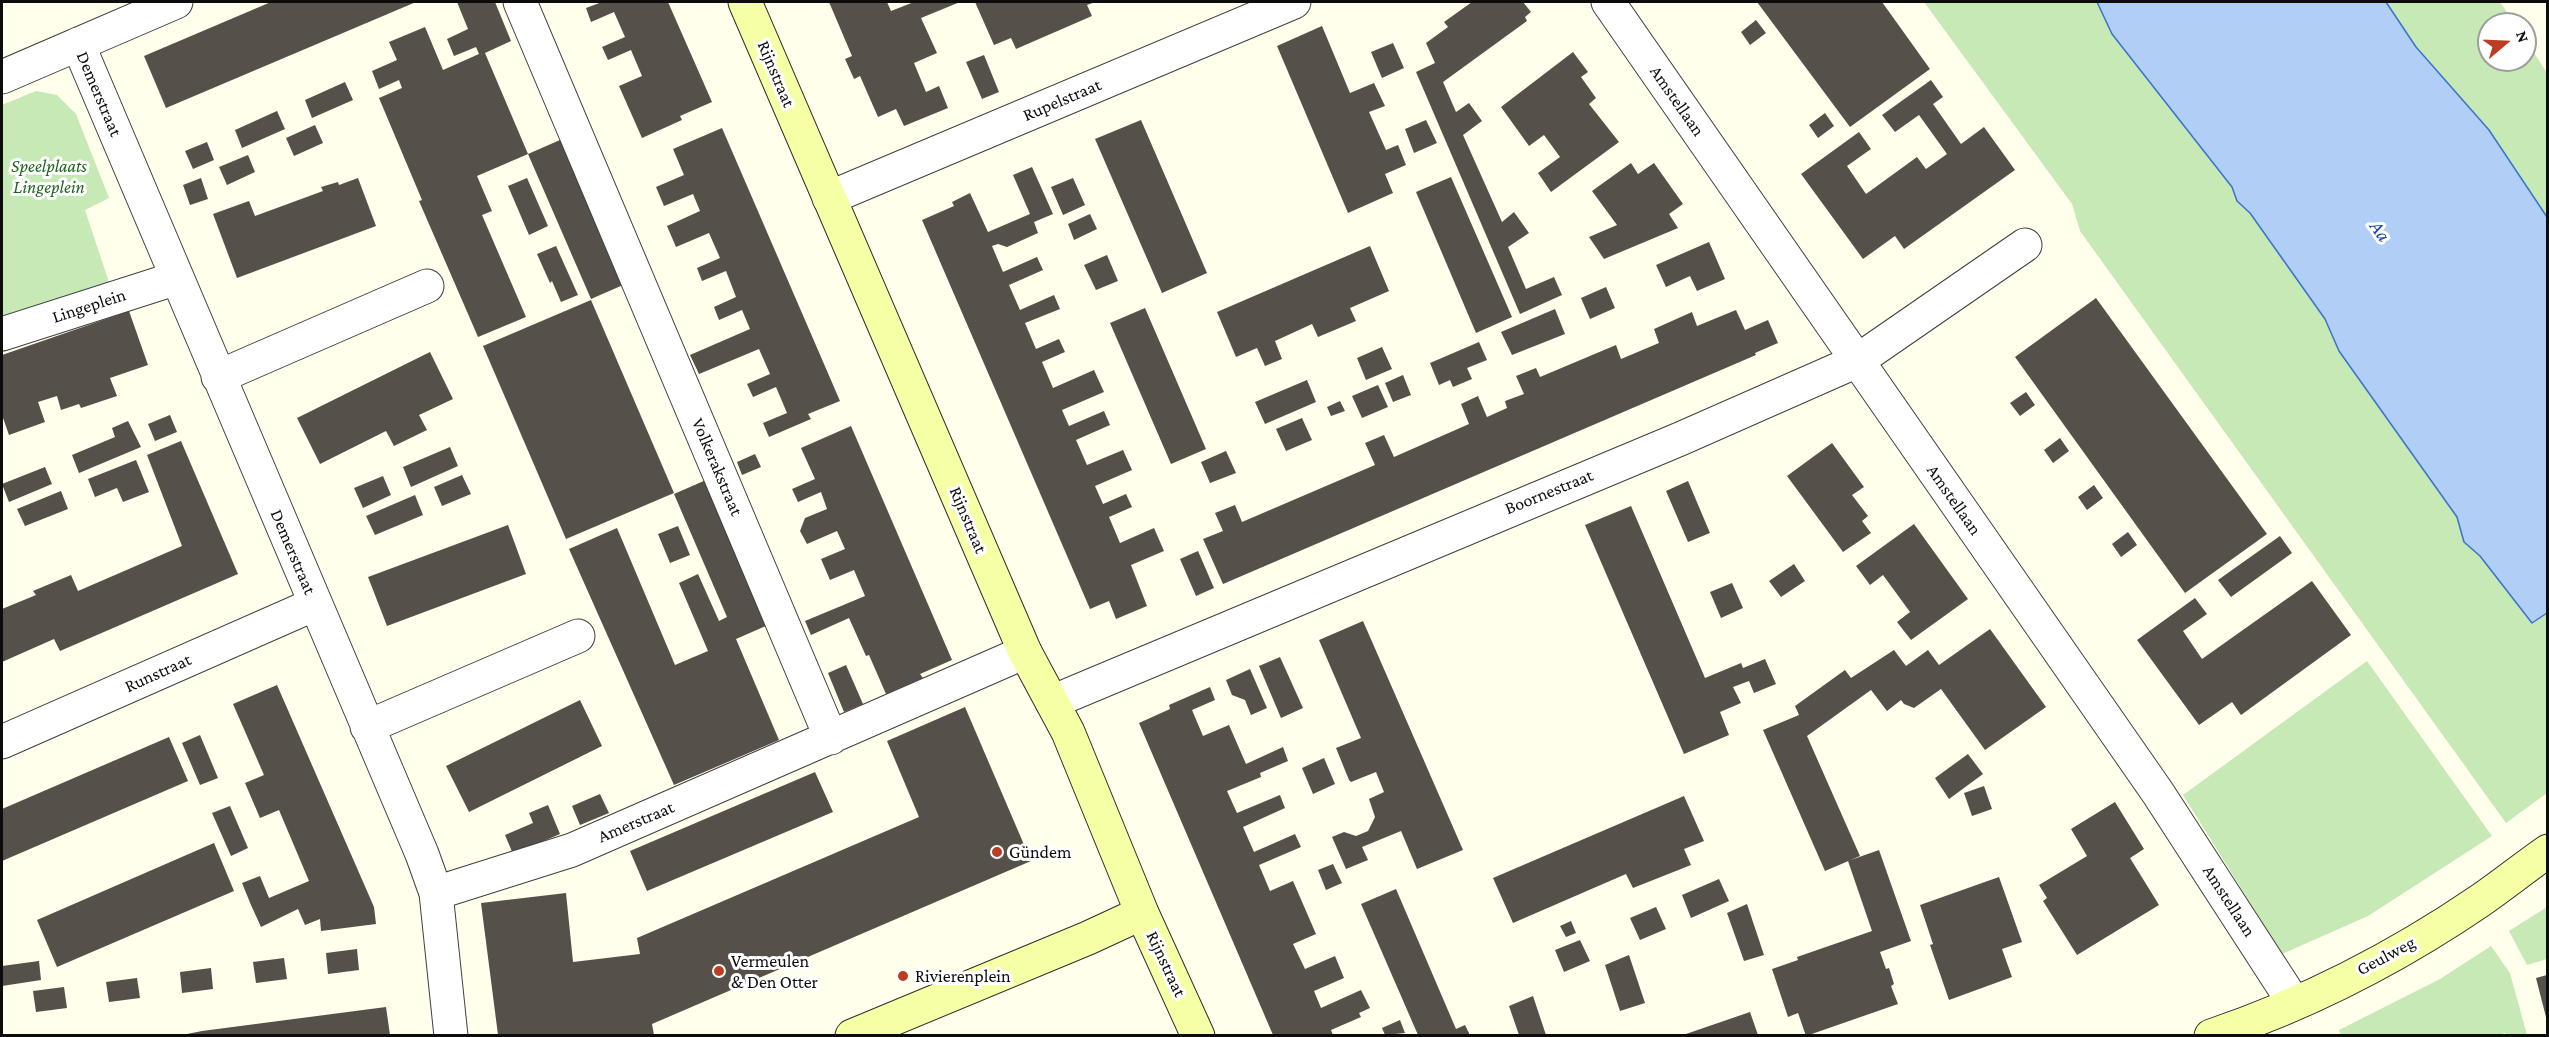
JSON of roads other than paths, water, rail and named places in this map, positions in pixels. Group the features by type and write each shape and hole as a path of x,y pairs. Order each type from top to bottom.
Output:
{"street":[{"path":"2,77 176,2"},
{"name":"Volkerakstraat","path":"520,2 831,738"},
{"name":"Rijnstraat","path":"745,2 1025,652 1068,732 1142,913 1198,1035"},
{"name":"Rupelstraat","path":"830,198 1294,2"},
{"name":"Amstellaan","path":"1608,2 2158,793 2294,1003"},
{"name":"Demerstraat","path":"78,45 422,854 436,892 452,1035"},
{"name":"Boornestraat","path":"1052,702 1536,497 1680,439 1857,361 2025,245"},
{"name":"Lingeplein","path":"2,334 177,278"},
{"path":"218,376 427,286"},
{"name":"Runstraat","path":"2,742 315,604"},
{"path":"367,727 578,636"},
{"path":"831,738 1025,652"},
{"name":"Amerstraat","path":"436,892 572,850 831,738"},
{"name":"Geulweg","path":"2211,1035 2294,1003 2396,953 2481,900 2547,850"},
{"path":"852,1035 1088,938 1142,913"}],"water":[{"name":"Aa","path":"2097,2 2386,2 2416,47 2489,130 2547,217 2547,613 2532,623 2480,556 2464,542 2457,517 2339,351 2325,319 2250,213 2237,201 2232,187 2112,34"}],"place":[{"name":"Gündem","path":"997,852"},
{"name":"Vermeulen & Den Otter","path":"719,971"},
{"name":"Rivierenplein","path":"903,976"}],"park label":[{"name":"Speelplaats Lingeplein","path":"49,176"}]}
